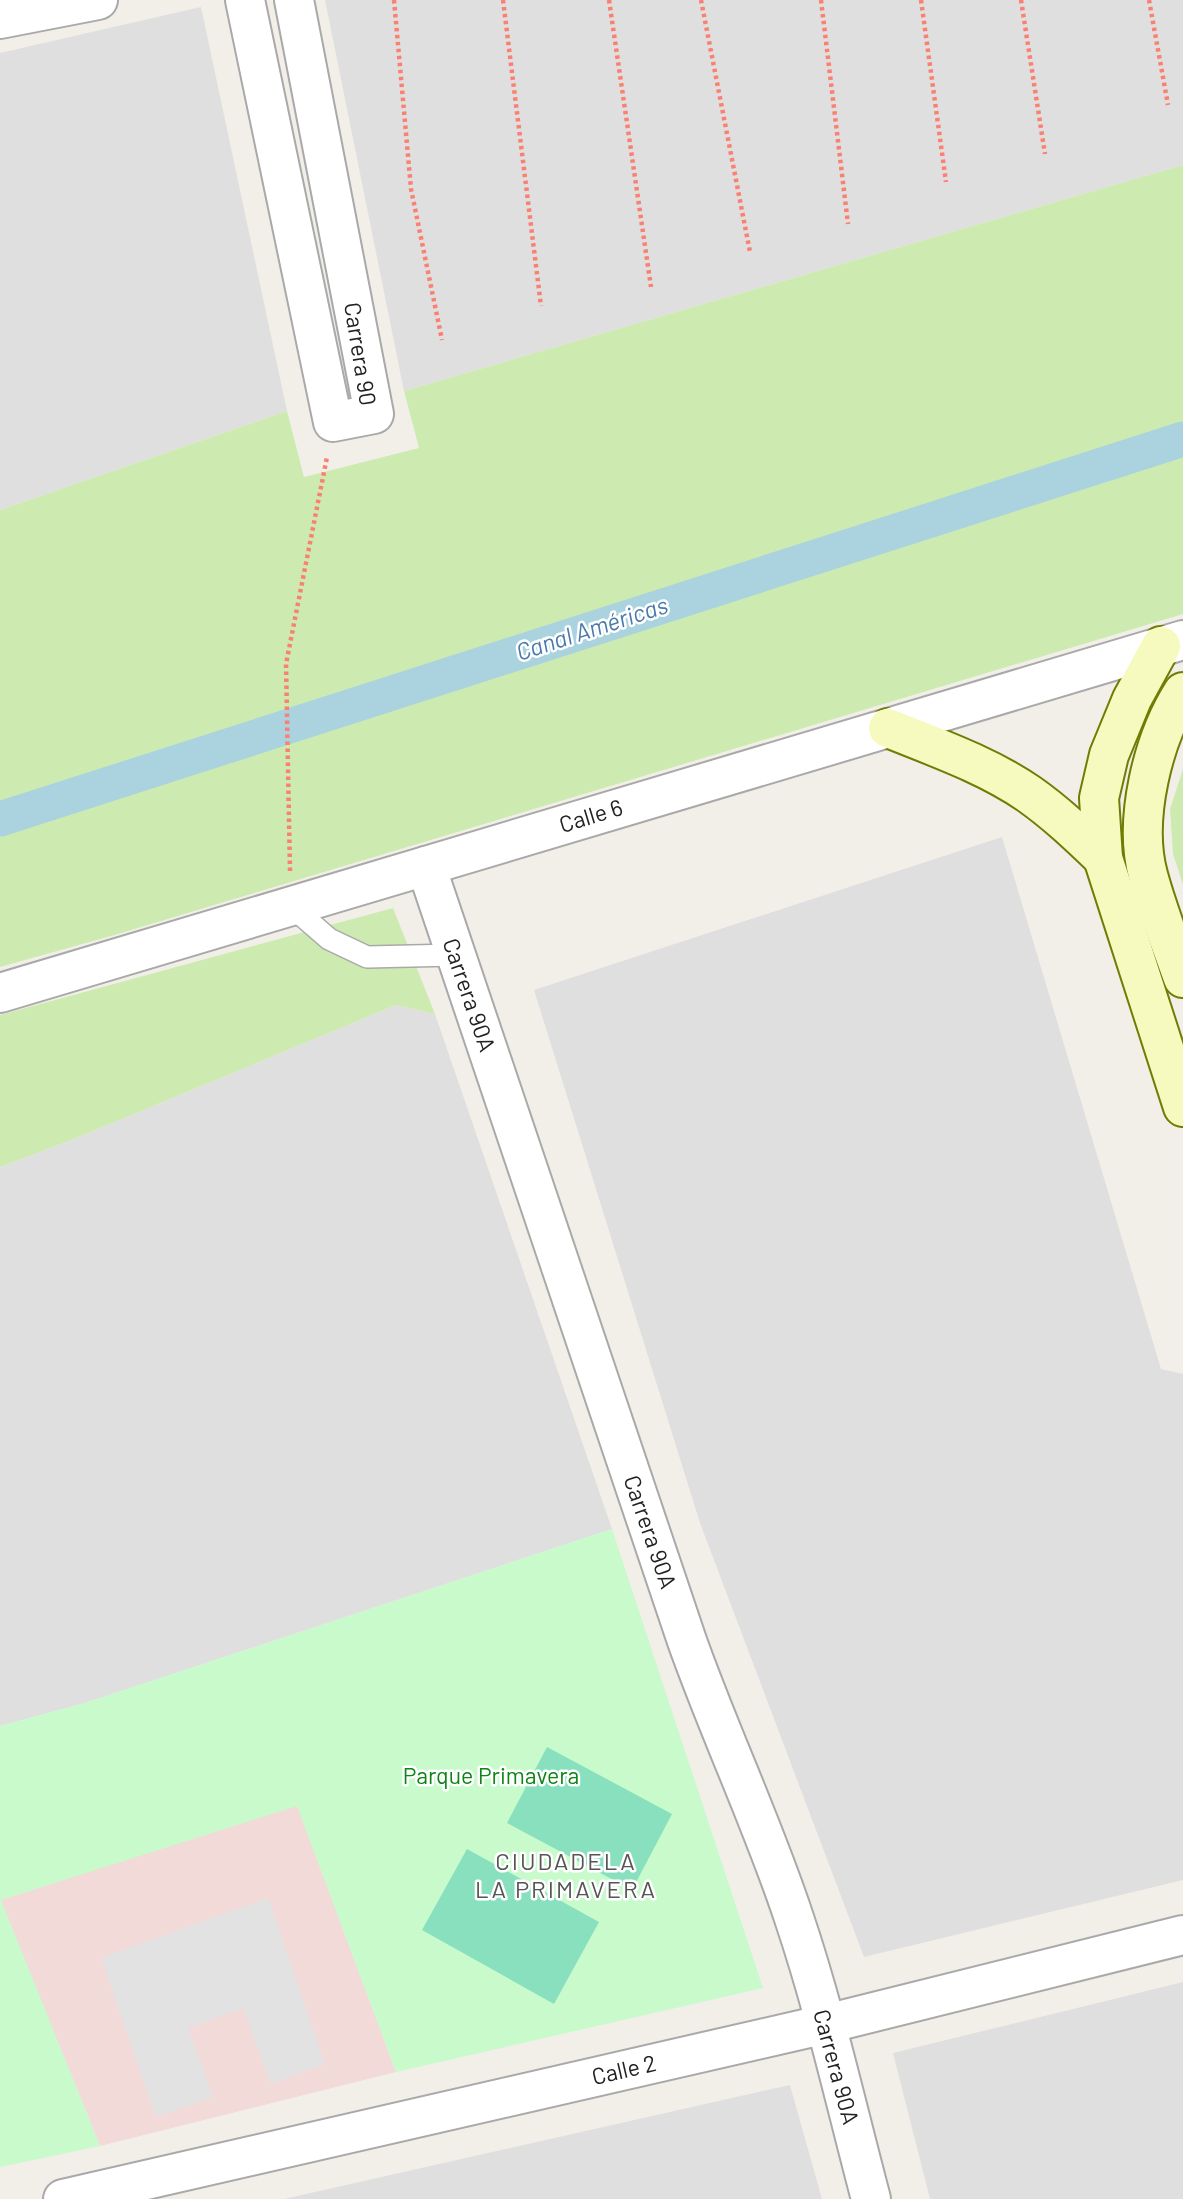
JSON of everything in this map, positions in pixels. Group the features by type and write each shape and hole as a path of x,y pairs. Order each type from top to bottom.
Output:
{"main road":[{"path":"1172,643 1132,699 1109,755 1100,797 1102,858 1183,1107"},
{"path":"1183,692 1162,737 1146,786 1143,837 1147,873 1183,978"},
{"path":"888,727 975,764 1028,793 1065,822 1102,858"}],"street":[{"path":"0,19 98,0"},
{"name":"Carrera 90","path":"245,0 333,422 374,414 294,0"},
{"name":"Calle 6","path":"0,993 1172,643"},
{"name":"Carrera 90A","path":"426,866 687,1641 794,1917 826,2024 871,2199"},
{"name":"Calle 2","path":"63,2199 826,2024 1183,1935"}],"lane":[{"path":"291,906 329,939 367,957 456,955"}],"path":[{"path":"394,0 411,189 442,340"},
{"path":"503,0 541,306"},
{"path":"609,0 651,287"},
{"path":"701,0 750,252"},
{"path":"821,0 848,224"},
{"path":"920,0 946,182"},
{"path":"1021,0 1045,155"},
{"path":"1149,0 1168,105"},
{"path":"291,906 286,664 333,422"}],"shaded area":[{"path":"325,0 1183,0 1183,165 404,391"},
{"path":"201,7 287,411 0,510 0,53"},
{"path":"1002,837 1161,1369 1183,1374 1183,1880 864,1957 700,1523 534,990"},
{"path":"396,1005 435,1014 612,1529 85,1703 0,1726 0,1167"},
{"path":"297,1805 396,2072 100,2146 0,1900"},
{"path":"268,1898 325,2064 271,2084 243,2008 188,2028 213,2097 156,2117 101,1958"},
{"path":"1183,1982 1183,2199 930,2199 893,2053"},
{"path":"790,2085 822,2199 284,2199"}],"green space":[{"path":"1183,165 1183,614 0,967 0,510 287,411 304,477 419,448 404,391"},
{"path":"1183,769 1183,885 1173,854 1170,809"},
{"path":"393,908 435,1014 396,1005 0,1167 0,1015"},
{"name":"Parque Primavera","path":"612,1529 763,1988 396,2072 297,1806 1,1900 100,2146 0,2167 0,1726 85,1703"},
{"path":"547,1747 672,1814 632,1890 507,1823"},
{"path":"467,1849 599,1922 554,2004 422,1930"}],"waterway":[{"name":"Canal Américas","path":"0,819 1183,439"}],"district":[{"name":"CIUDADELA LA PRIMAVERA","path":"566,1876"}]}
